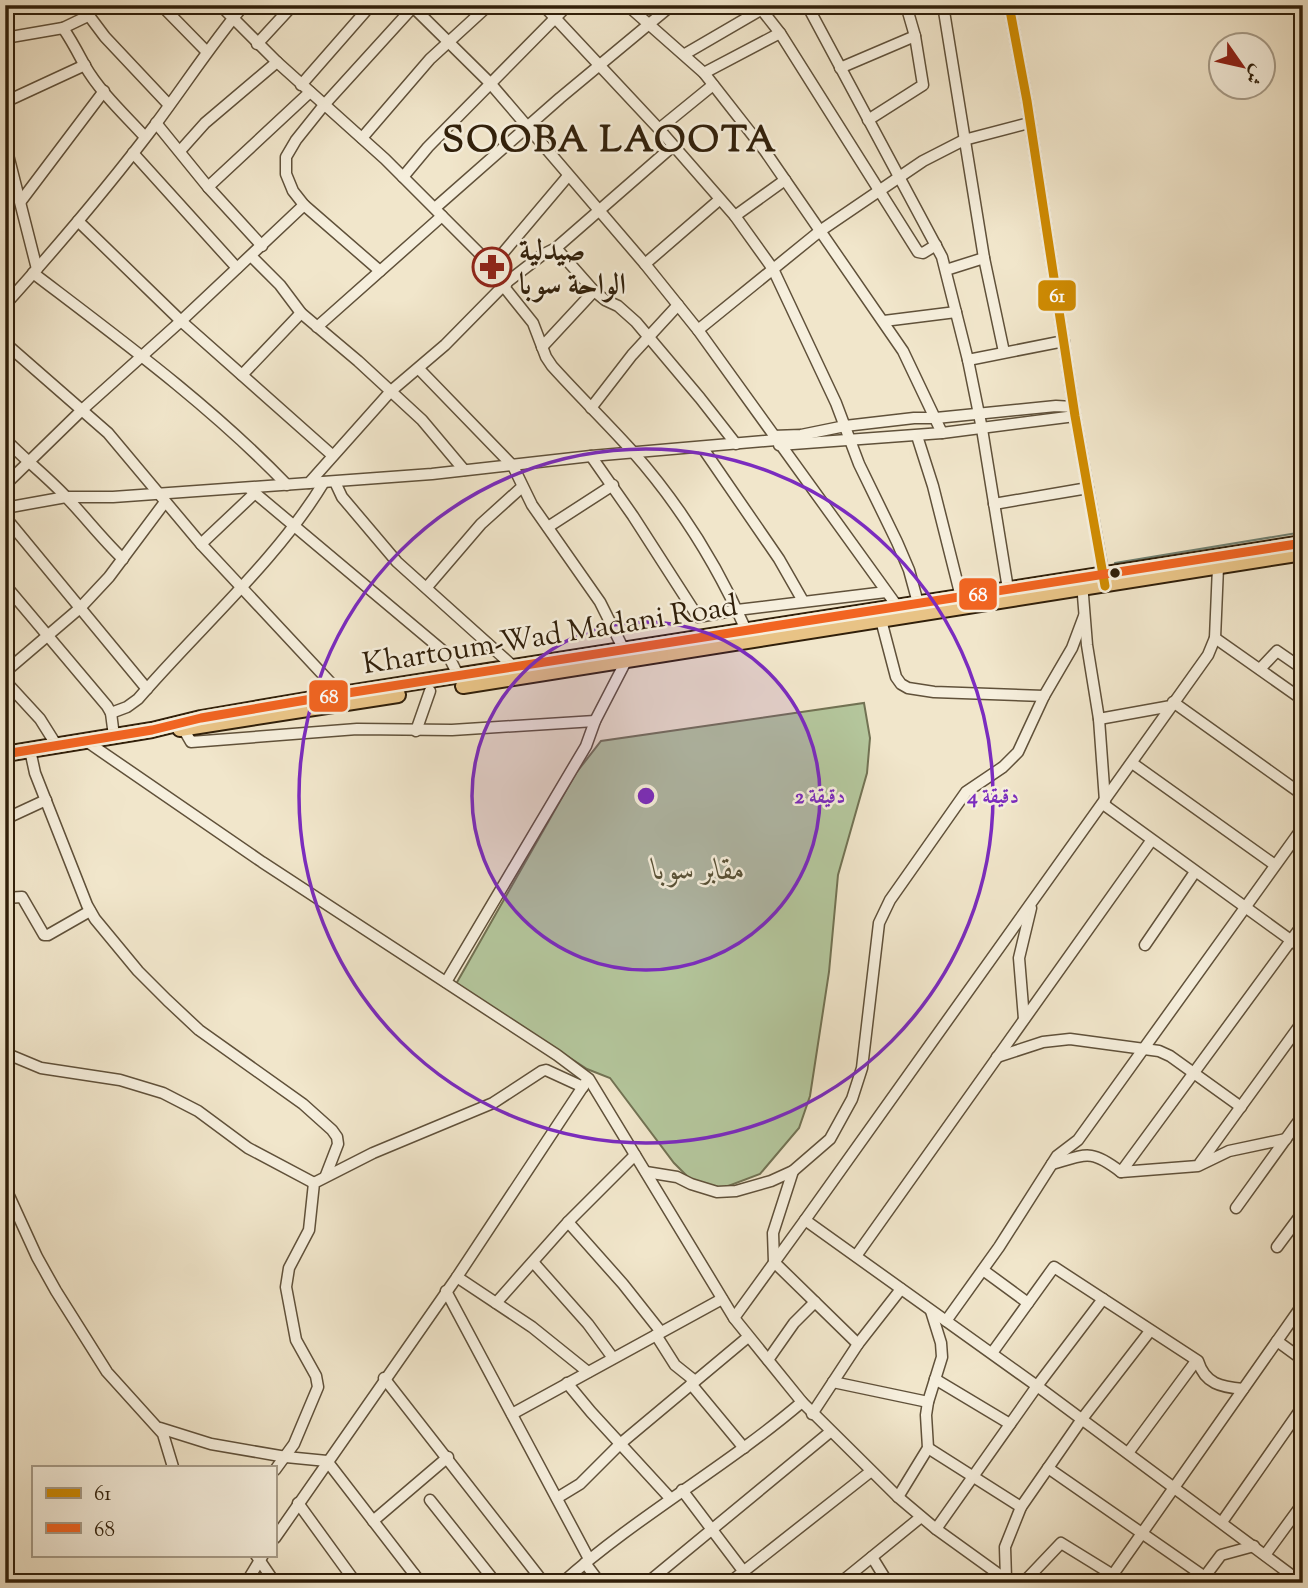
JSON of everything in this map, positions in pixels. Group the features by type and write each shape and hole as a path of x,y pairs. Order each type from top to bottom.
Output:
{"highway":[{"path":"1104,581 1303,542"},
{"path":"5,754 184,725 430,691 625,655 881,620 1082,584 1303,553"},
{"name":"Khartoum-Wad Madani Road","path":"184,725 341,694 514,667 625,655 746,630 897,606 1008,589 1082,584"}],"street":[{"path":"81,5 169,105"},
{"path":"161,5 207,52"},
{"path":"220,5 257,44 403,177 492,266 497,276 507,282"},
{"path":"5,305 133,153 244,5"},
{"path":"257,44 293,5"},
{"path":"301,85 371,5"},
{"path":"362,138 449,41 489,5"},
{"path":"543,5 659,129 735,216 773,270 897,542 909,570 918,604"},
{"path":"403,177 428,147 568,5"},
{"path":"626,5 704,73 785,180 884,320 903,351 942,433"},
{"path":"317,327 380,271 527,126 601,67 672,5"},
{"path":"807,5 936,245 946,270 982,429 1008,589"},
{"path":"868,120 923,85 915,36 906,5"},
{"path":"943,5 984,258 1004,352"},
{"path":"1009,5 1104,581"},
{"path":"380,271 304,205 293,191 286,174 286,157 324,105 413,6 490,83 645,264 698,330 897,606"},
{"path":"685,54 763,6 877,191 918,252 923,253 936,245"},
{"path":"5,38 63,29 88,16"},
{"path":"63,29 104,91 145,137"},
{"path":"704,73 780,33"},
{"path":"839,68 915,36"},
{"path":"180,151 205,123 277,62"},
{"path":"5,102 85,65"},
{"path":"659,129 713,85"},
{"path":"21,201 104,91"},
{"path":"208,187 310,92"},
{"path":"156,123 208,187 262,246"},
{"path":"698,330 820,231 922,161 964,140 1029,124"},
{"path":"5,144 21,201 35,271 142,355 261,458 287,485"},
{"path":"309,483 391,391 419,369 507,282 542,255 556,248 673,146"},
{"path":"133,153 237,268"},
{"path":"492,266 568,176"},
{"path":"735,216 785,180"},
{"path":"645,264 719,200"},
{"path":"5,485 83,409 304,205"},
{"path":"78,221 181,321 332,455"},
{"path":"556,248 594,291 618,306 649,337 736,444"},
{"path":"251,256 281,285 301,313 422,420 464,470"},
{"path":"946,270 984,258"},
{"path":"507,282 505,288 533,323 552,366 633,452 682,518 737,610 746,630"},
{"path":"542,346 594,291"},
{"path":"591,408 678,305"},
{"path":"884,320 956,312"},
{"path":"242,375 301,313"},
{"path":"968,360 1064,341"},
{"path":"5,343 83,409 123,450 201,544 341,694"},
{"path":"419,369 513,466 522,486 548,527 600,602 625,655 586,746 446,982"},
{"path":"776,441 845,426 914,418 979,415 1002,410 1074,411"},
{"path":"5,508 66,497 162,498 513,466 633,452 776,441 917,436 982,429 1074,411"},
{"path":"917,436 933,486 961,597"},
{"path":"5,439 66,497 123,559"},
{"path":"702,447 779,559 803,601"},
{"path":"591,456 613,485 698,617 886,592"},
{"path":"111,713 132,704 147,689 240,587 329,482"},
{"path":"329,482 397,562 514,667"},
{"path":"548,527 613,485"},
{"path":"427,587 481,524 522,486"},
{"path":"994,503 1088,488"},
{"path":"252,490 448,655 459,677"},
{"path":"201,544 252,490"},
{"path":"5,672 80,608 123,559 162,498"},
{"path":"5,517 147,689"},
{"path":"734,1318 1208,654 1215,638 1218,612 1217,567"},
{"path":"1082,584 1084,616 1100,719 1104,803 1151,841 1303,949"},
{"path":"5,585 75,666 111,713 114,736"},
{"path":"830,598 835,616"},
{"path":"646,1172 677,1177 717,1192 736,1191 771,1181 793,1171 830,1139 852,1099 862,1068 879,923 890,900 966,792 1012,760 1072,648 1084,616"},
{"path":"881,620 896,677 908,688 950,694 1044,696"},
{"path":"1215,638 1303,700"},
{"path":"1260,669 1277,651 1303,669"},
{"path":"5,681 40,719 57,746"},
{"path":"416,731 430,691"},
{"path":"1100,719 1172,704 1303,795"},
{"path":"184,725 191,742 357,729 416,731 595,721"},
{"path":"86,741 262,862 557,1055 586,1083 635,1155 734,1318 812,1414 898,1497 1008,1581"},
{"path":"30,750 35,774 90,911 138,971 191,1022 303,1104 332,1130 338,1144 326,1175"},
{"path":"1132,763 1275,865"},
{"path":"5,819 46,800"},
{"path":"946,1321 1052,1164 1063,1150 1078,1140 1303,827"},
{"path":"856,1256 1151,841"},
{"path":"1145,945 1195,872"},
{"path":"5,898 22,897 44,934 48,935 90,911"},
{"path":"1024,1019 1020,958 1033,901"},
{"path":"1121,1172 1303,924"},
{"path":"1198,1166 1303,1021"},
{"path":"997,1057 1042,1042 1070,1039 1159,1051 1241,1107"},
{"path":"5,1053 41,1068 120,1080 163,1093 198,1111 248,1148 314,1184"},
{"path":"276,1469 302,1428 318,1387 316,1376 296,1340 286,1287 289,1268 309,1230 314,1184 326,1175 373,1153 494,1103 542,1071 586,1083"},
{"path":"276,1537 384,1378 457,1277 586,1083"},
{"path":"1236,1208 1303,1115"},
{"path":"1052,1164 1087,1154 1104,1159 1121,1172 1198,1166 1229,1151 1286,1139"},
{"path":"496,1303 568,1222 635,1155"},
{"path":"793,1171 773,1233 774,1262 858,1345"},
{"path":"5,1187 50,1279 107,1372 159,1428 166,1441 173,1466"},
{"path":"1277,1247 1303,1212"},
{"path":"805,1220 992,1353 1302,1583"},
{"path":"568,1222 623,1284 658,1333 675,1365 693,1382 744,1448"},
{"path":"533,1262 588,1324 613,1358"},
{"path":"992,1353 1054,1267 1198,1361 1204,1376 1215,1384 1243,1389"},
{"path":"983,1269 1028,1303"},
{"path":"457,1277 532,1327 588,1372"},
{"path":"812,1414 858,1345 901,1289"},
{"path":"446,1291 600,1583"},
{"path":"512,1414 722,1299"},
{"path":"936,1528 1103,1299"},
{"path":"768,1360 794,1323 815,1302"},
{"path":"1023,1583 1061,1543 1110,1579 1303,1304"},
{"path":"898,1497 928,1448 928,1402 942,1357 931,1311"},
{"path":"1008,1581 1005,1547 1021,1507 1082,1419 1150,1331"},
{"path":"557,1498 587,1478 620,1444 748,1337"},
{"path":"1277,1341 1303,1360"},
{"path":"1128,1453 1196,1361"},
{"path":"384,1378 544,1583"},
{"path":"935,1379 1010,1424"},
{"path":"834,1382 928,1402"},
{"path":"567,1383 670,1499"},
{"path":"562,1583 587,1561 682,1490 744,1448 802,1402"},
{"path":"1222,1522 1303,1406"},
{"path":"159,1428 211,1444 327,1461 418,1578 403,1583"},
{"path":"646,1583 831,1432"},
{"path":"928,1448 1021,1507"},
{"path":"373,1521 448,1457"},
{"path":"1048,1468 1202,1581 1222,1555 1254,1546"},
{"path":"729,1583 870,1472"},
{"path":"682,1490 744,1572"},
{"path":"430,1500 496,1583"},
{"path":"299,1503 356,1583"},
{"path":"1265,1555 1303,1503"},
{"path":"840,1583 922,1517"},
{"path":"246,1583 260,1556"},
{"path":"260,1556 275,1583"},
{"path":"872,1557 888,1583"}],"green space":[{"name":"مقابر سوبا","path":"864,703 870,738 867,773 838,875 829,972 810,1096 799,1128 760,1174 723,1188 701,1185 690,1179 674,1163 610,1078 587,1069 456,984 576,773 601,741"}],"waterway":[{"path":"1115,563 1303,532"}],"transit line":[{"name":"61","path":"1009,5 1027,101 1075,416 1105,586"},
{"name":"68","path":"5,754 152,730 201,718 341,694 1303,543"}],"place":[{"name":"صيدلية الواحة سوبا","path":"492,267"}],"district":[{"name":"SOOBA LAOOTA","path":"610,138"}]}
